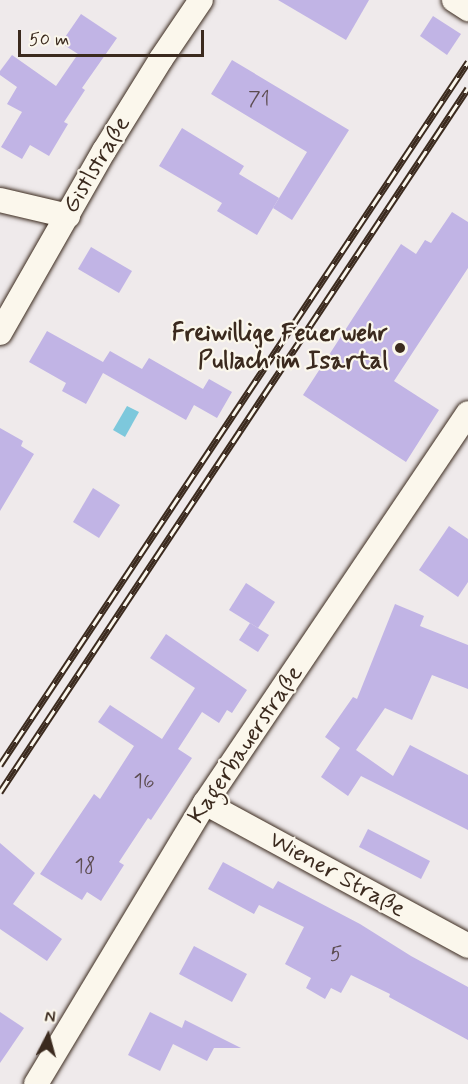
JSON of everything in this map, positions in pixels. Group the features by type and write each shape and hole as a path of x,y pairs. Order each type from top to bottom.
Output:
{"street":[{"name":"Gistlstraße","path":"0,333 161,59 201,0"},
{"path":"454,0 468,9"},
{"path":"0,200 68,216"},
{"name":"Kagerbauerstraße","path":"36,1084 205,803 468,413"},
{"name":"Wiener Straße","path":"205,803 468,946"}],"water":[{"path":"127,406 139,412 125,437 113,430"}],"building":[{"path":"278,0 369,0 346,40"},
{"path":"81,14 117,38 82,88 85,90 64,122 68,124 49,156 30,145 22,159 1,147 22,112 7,104 17,87 0,75 0,71 12,55 56,86 78,54 61,43"},
{"path":"433,16 461,34 447,55 420,36"},
{"path":"232,60 349,130 292,220 273,208 307,152 211,94"},
{"path":"182,128 244,166 239,174 279,198 257,235 217,211 222,203 159,166"},
{"path":"452,212 468,222 468,268 394,381 439,410 406,462 303,395 401,244 416,254 425,240 431,243"},
{"path":"91,247 132,271 119,293 78,269"},
{"path":"47,331 103,362 110,351 142,369 149,358 203,389 209,379 232,392 217,418 194,405 186,420 103,373 86,404 62,391 66,383 29,362"},
{"path":"0,428 23,441 21,446 34,454 0,511"},
{"path":"93,488 120,505 99,538 73,522"},
{"path":"449,526 468,539 468,582 458,597 419,570"},
{"path":"246,583 275,602 258,628 229,610"},
{"path":"395,604 424,616 420,626 468,645 468,689 432,675 412,720 385,708 356,750 393,776 410,745 468,775 468,830 361,776 348,796 321,777 340,748 325,737 353,697 357,699"},
{"path":"250,623 269,635 258,652 239,640"},
{"path":"166,634 247,690 232,713 227,710 219,723 202,712 178,749 192,758 151,820 148,818 119,862 124,865 101,901 87,892 82,900 40,874 94,794 100,799 134,746 98,722 110,705 162,739 195,688 150,658"},
{"path":"368,829 430,861 421,879 359,847"},
{"path":"0,843 35,873 13,904 62,939 47,961 0,929"},
{"path":"223,862 273,889 278,881 360,924 411,956 468,987 468,1040 389,997 390,994 351,975 341,993 331,988 325,999 306,988 311,978 285,964 304,927 259,905 254,914 208,889"},
{"path":"194,946 247,974 232,1002 179,974"},
{"path":"0,1012 24,1028 0,1063"},
{"path":"150,1012 182,1028 185,1020 241,1048 214,1048 207,1061 173,1044 160,1071 128,1055"}],"railway":[{"path":"0,765 468,62"},
{"path":"0,792 468,88"}],"place":[{"name":"Freiwillige Feuerwehr Pullach im Isartal","path":"400,348"}]}
